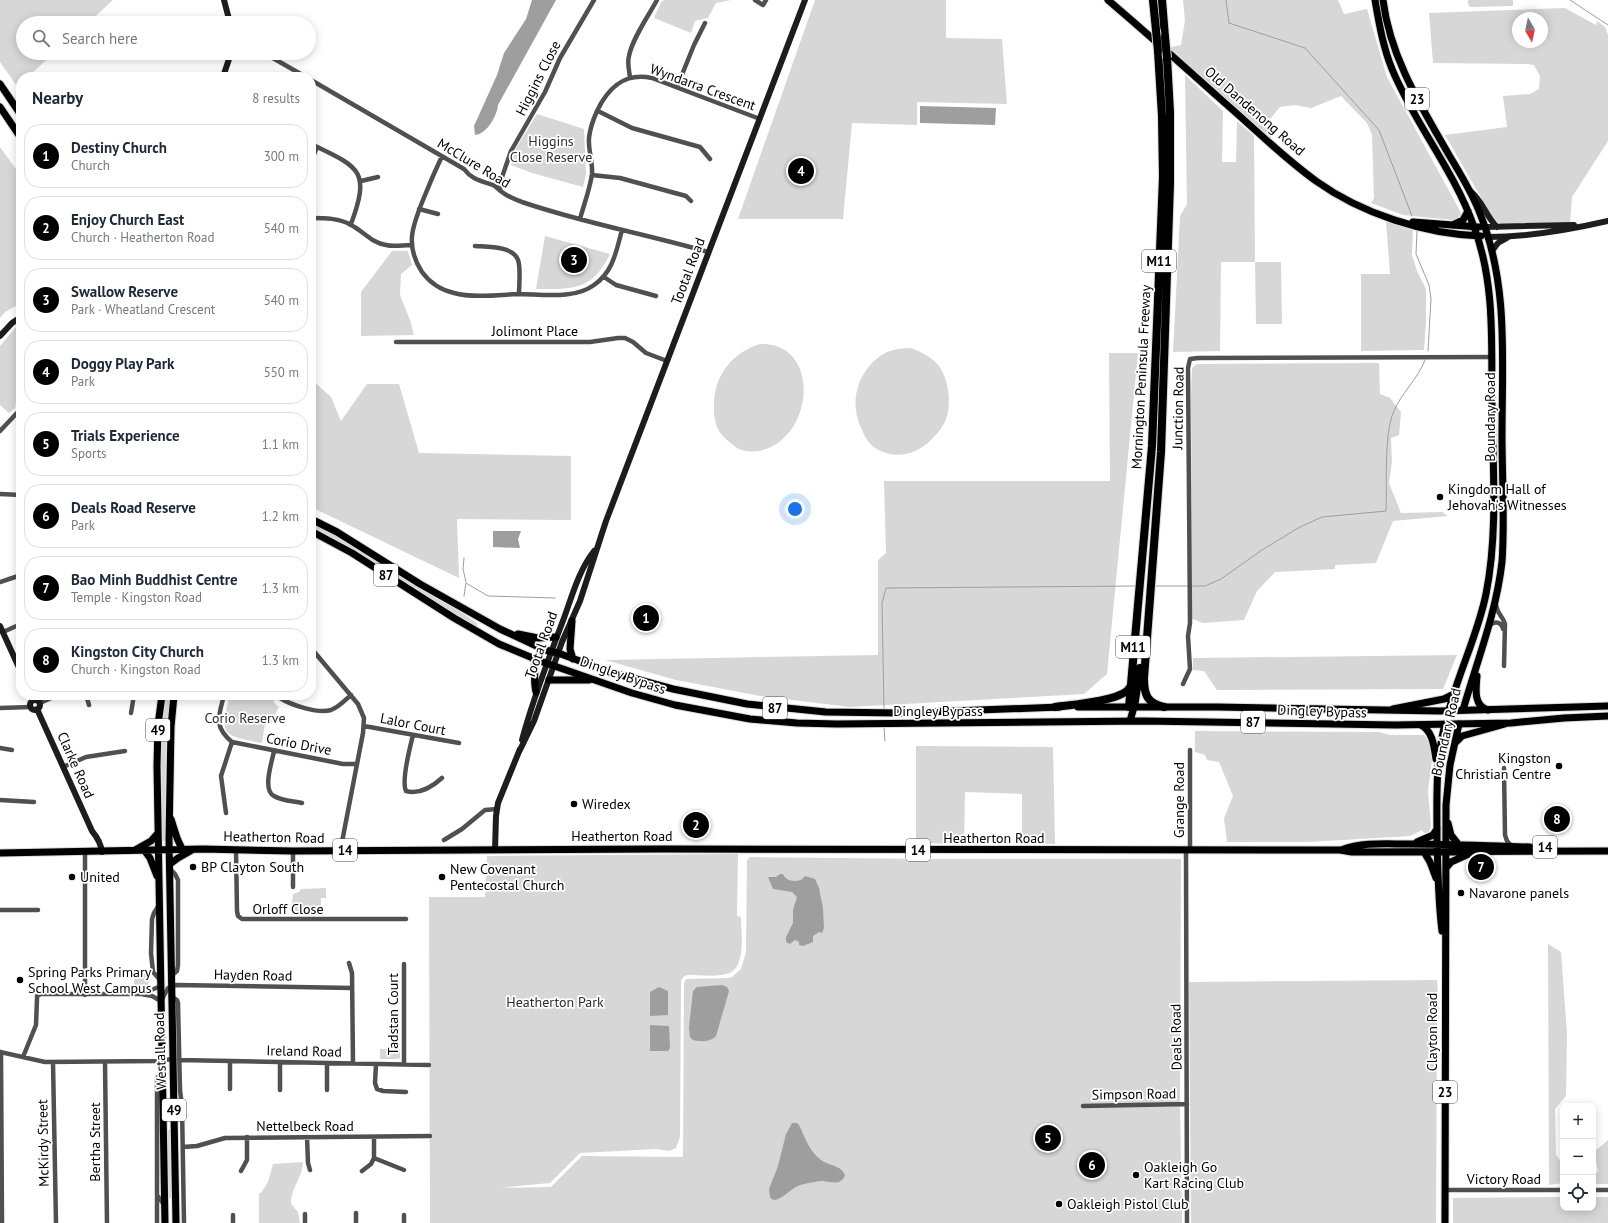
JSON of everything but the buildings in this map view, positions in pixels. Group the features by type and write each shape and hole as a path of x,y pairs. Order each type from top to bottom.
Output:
{"highway":[{"name":"Mornington Peninsula Freeway","path":"1132,707 1130,687 1152,446 1162,192 1162,116 1154,0"},
{"name":"Mornington Peninsula Freeway","path":"1162,0 1170,112 1170,183 1161,452 1150,586 1145,688 1150,701 1156,705 1164,707"},
{"name":"Mornington Peninsula Freeway","path":"1132,707 1148,624"},
{"path":"1054,707 1093,702 1109,698 1126,692 1130,687"}],"main road":[{"path":"224,0 228,16"},
{"name":"Tootal Road","path":"519,752 536,692 572,621 594,562 596,550 805,0"},
{"name":"Old Dandenong Road","path":"1108,0 1273,146 1317,181 1358,204 1399,220 1434,231 1477,236 1510,236 1559,231 1608,221"},
{"name":"Boundary Road","path":"1375,0 1381,34 1392,69 1408,102 1453,180 1468,211 1477,236 1489,288 1493,549 1482,614 1445,724 1438,765 1436,798 1438,852"},
{"name":"Boundary Road","path":"1383,0 1391,38 1401,65 1415,96 1469,190 1485,227 1492,251 1501,295 1503,357 1503,541 1498,591 1490,625 1463,710 1454,745 1447,784 1446,852"},
{"path":"225,72 229,60"},
{"path":"0,84 16,108"},
{"path":"0,107 16,131"},
{"path":"1469,190 1478,198 1491,220 1498,227"},
{"path":"1451,226 1463,220 1468,211"},
{"name":"Old Dandenong Road","path":"1399,220 1474,227 1594,224"},
{"path":"1492,251 1499,242 1510,236"},
{"path":"0,336 16,320"},
{"path":"1491,357 1503,357"},
{"name":"Dingley Bypass","path":"316,522 337,532 420,584 500,629 543,649 652,684 725,700 807,711 880,714 1054,707 1490,710 1608,706"},
{"name":"Dingley Bypass","path":"316,535 352,553 448,614 499,644 653,700 750,719 797,724 1130,721 1421,725 1511,723 1608,716"},
{"name":"Tootal Road","path":"555,652 556,637 588,560 596,550"},
{"path":"1482,614 1489,610 1498,591"},
{"path":"572,621 570,649 573,659"},
{"path":"0,626 16,661"},
{"path":"500,629 538,638 556,637"},
{"path":"534,658 534,682 536,692"},
{"name":"Tootal Road","path":"495,850 497,809 502,791 534,721 549,680 551,664"},
{"path":"1478,664 1476,690 1477,698 1482,707 1490,710"},
{"path":"549,680 595,680"},
{"path":"1390,710 1444,699 1454,694"},
{"path":"34,700 30,704 34,710 40,707 36,700"},
{"name":"49","path":"158,850 158,738 162,700"},
{"name":"49","path":"170,849 170,727 173,700"},
{"name":"M11","path":"1130,721 1132,707"},
{"name":"Clarke Road","path":"38,709 92,831 99,852"},
{"path":"1454,745 1461,736 1511,723"},
{"path":"1421,725 1430,733 1438,765"},
{"path":"169,811 182,849"},
{"path":"1446,814 1451,835 1458,844"},
{"path":"1405,844 1418,842 1430,837 1437,829"},
{"path":"135,850 151,841 158,834"},
{"name":"Heatherton Road","path":"1340,850 1355,845 1445,844"},
{"name":"14","path":"1445,844 1608,847"},
{"name":"Heatherton Road","path":"0,853 99,852 170,849 293,851 1340,850 1352,852 1446,852"},
{"name":"Westall Road","path":"170,849 171,996 176,1060 176,1223"},
{"path":"170,867 178,858 194,849"},
{"path":"144,850 150,858 159,882"},
{"name":"Westall Road","path":"158,850 165,1223"},
{"name":"14","path":"1446,852 1608,851"},
{"path":"1424,852 1430,862 1441,889"},
{"name":"Clayton Road","path":"1438,852 1445,961 1445,1223"},
{"name":"Clayton Road","path":"1441,889 1446,868 1446,852"},
{"path":"1446,868 1454,860 1477,852"}],"street":[{"name":"Higgins Close","path":"500,189 499,186 511,151 545,92 560,58 594,0"},
{"path":"630,77 628,65 630,51 657,0"},
{"path":"756,0 763,5 766,0"},
{"path":"677,87 694,45 705,23"},
{"path":"276,60 297,72"},
{"name":"Wyndarra Crescent","path":"580,219 592,175 589,139 592,123 605,97 612,88 630,77 639,76 652,78 760,119"},
{"name":"McClure Road","path":"316,83 464,169 472,177 493,185 512,198 580,219 660,238 708,252"},
{"path":"598,111 632,128 700,147 710,159"},
{"path":"317,147 345,160 352,167 361,181 357,206 350,224"},
{"path":"442,156 414,221 411,245 417,263 423,273 433,284 443,290 465,295 567,294 589,289 604,277 612,265 622,230"},
{"path":"592,175 617,178 642,184 686,196 691,201"},
{"path":"361,181 378,177"},
{"path":"419,209 438,214"},
{"path":"316,218 336,220 350,224 374,241 386,245 411,245"},
{"path":"476,246 508,250 514,254 518,260 519,294"},
{"path":"604,277 616,285 656,296"},
{"name":"Jolimont Place","path":"396,342 590,342 625,338 633,342 646,353 667,361"},
{"name":"Junction Road","path":"1184,684 1190,669 1188,636 1188,368 1190,359 1491,357"},
{"path":"0,431 16,414"},
{"path":"0,494 16,494"},
{"path":"0,582 16,577"},
{"path":"1495,603 1498,614 1504,621 1504,666"},
{"path":"1490,625 1496,622 1500,624 1503,627 1504,635"},
{"path":"3,632 16,626"},
{"path":"316,654 352,695 361,708 364,718 364,726 342,842 342,850"},
{"path":"283,700 289,704 323,711 336,707 352,695"},
{"path":"88,700 90,705"},
{"path":"131,713 133,700"},
{"path":"223,700 218,719 219,727 223,735 232,742 221,776 226,813"},
{"path":"0,708 31,707"},
{"name":"Lalor Court","path":"364,726 458,743"},
{"path":"413,735 407,764 405,792 424,790 442,778"},
{"name":"Corio Drive","path":"232,742 357,767"},
{"path":"0,748 12,750"},
{"name":"Grange Road","path":"1188,851 1190,750"},
{"path":"63,767 86,757 125,751"},
{"path":"274,751 268,784 269,791 274,796 302,803"},
{"path":"1504,768 1505,835 1507,841 1512,846"},
{"path":"0,800 34,802"},
{"path":"444,840 462,829 485,810 497,809"},
{"path":"1496,845 1502,841 1505,835"},
{"name":"Orloff Close","path":"236,850 237,911 238,916 242,919 406,919"},
{"path":"293,851 293,887"},
{"name":"Deals Road","path":"1187,1223 1188,851"},
{"path":"85,852 85,995"},
{"path":"0,910 38,910"},
{"path":"349,963 352,973 353,1063"},
{"name":"Tadstan Court","path":"404,964 404,1064"},
{"path":"141,994 161,983"},
{"path":"23,1057 36,1025 37,996 41,994 141,994 152,996 161,1001 166,990 171,986"},
{"name":"Hayden Road","path":"171,986 352,988"},
{"path":"1,1052 2,1223"},
{"name":"Ireland Road","path":"1,1052 40,1061 53,1062 176,1060 429,1064"},
{"name":"Westall Road","path":"176,1060 182,1106 184,1223"},
{"path":"230,1061 230,1089"},
{"name":"McKirdy Street","path":"53,1062 56,1223"},
{"name":"Bertha Street","path":"105,1062 107,1223"},
{"path":"280,1062 280,1090"},
{"path":"327,1063 327,1090"},
{"path":"376,1064 375,1083 377,1089 383,1091 406,1092"},
{"name":"Westall Road","path":"157,1223 157,1082 159,1076 163,1072"},
{"name":"Simpson Road","path":"1083,1106 1187,1104"},
{"name":"Nettelbeck Road","path":"183,1148 197,1146 221,1138 430,1136"},
{"path":"241,1171 247,1160 247,1137"},
{"path":"307,1137 308,1163 310,1170"},
{"path":"362,1171 371,1164 374,1158 374,1137"},
{"path":"374,1158 404,1170"},
{"path":"175,1178 183,1166"},
{"name":"Victory Road","path":"1445,1190 1560,1190"},
{"path":"1596,1190 1608,1190"},
{"path":"157,1195 165,1206"},
{"path":"356,1213 356,1223"},
{"path":"305,1214 305,1223"},
{"path":"233,1215 233,1223"},
{"path":"404,1215 404,1223"}],"green space":[{"path":"0,0 113,0 96,16 16,16 16,60 46,60 33,72 16,72 16,85 0,62"},
{"path":"664,0 731,0 716,3 708,18 695,21 691,33 654,18 661,2"},
{"path":"815,0 946,0 946,38 1002,39 1007,104 917,102 917,125 852,123 843,219 738,219"},
{"path":"1183,0 1338,0 1344,14 1367,9 1387,77 1461,215 1457,219 1453,220 1403,215 1371,203 1374,198 1372,135 1367,123 1341,96 1311,108 1295,105 1280,107 1270,119 1266,128 1273,136 1270,138 1198,73 1172,53 1171,47 1181,45 1185,21"},
{"path":"1468,0 1513,0 1513,6 1470,7"},
{"path":"1565,8 1596,25 1597,21 1605,27 1608,35 1608,141 1572,197 1570,223 1501,224 1494,220 1445,135 1507,127 1503,96 1530,94 1539,89 1540,76 1534,65 1433,63 1429,13"},
{"path":"1185,75 1223,111 1222,162 1236,162 1237,121 1254,136 1255,262 1221,262 1220,351 1173,352 1180,216 1187,204"},
{"name":"Higgins Close Reserve","path":"537,114 584,129 586,174 583,187 532,173 511,165 516,148"},
{"path":"0,147 16,169 16,306 5,312 0,318"},
{"path":"1386,221 1413,230 1412,255 1417,271 1426,289 1424,350 1361,351 1361,274 1390,274"},
{"path":"545,236 610,254 596,275 580,285 561,289 536,289"},
{"path":"392,251 408,251 412,265 401,274 400,295 414,335 361,336 361,292"},
{"path":"1255,262 1281,262 1282,324 1256,324"},
{"path":"15,328 16,403 15,408 9,413 0,405 0,346"},
{"path":"760,344 780,348 794,359 802,375 804,393 800,413 791,430 777,444 758,451 747,451 737,448 719,431 715,417 714,397 720,376 732,360 740,353"},
{"path":"911,348 930,357 943,372 949,396 948,413 942,427 927,444 917,450 902,455 891,454 874,448 862,430 856,408 858,386 869,366 877,358 890,351"},
{"path":"1109,353 1138,353 1107,674 1084,694 850,707 760,696 676,680 605,660 878,655 878,560 886,553 884,481 1110,481"},
{"path":"1379,363 1380,394 1390,398 1401,412 1399,435 1391,438 1392,462 1389,483 1401,513 1442,512 1448,516 1393,521 1376,563 1335,565 1335,569 1275,572 1257,591 1244,620 1203,623 1192,619 1192,368 1197,364"},
{"path":"316,384 331,397 341,421 367,384 399,384 419,453 571,456 571,520 457,519 459,578 316,509"},
{"path":"316,526 340,538 478,624 476,626 467,621 334,539 316,530"},
{"path":"1457,655 1443,689 1217,690 1204,671 1193,670 1193,658"},
{"path":"165,700 170,700 166,739 164,841 162,841 161,736"},
{"name":"Corio Reserve","path":"229,700 274,700 274,703 279,707 270,724 265,724 262,743 231,735 225,726"},
{"path":"1195,731 1379,732 1390,735 1424,735 1431,744 1432,760 1428,791 1431,826 1429,832 1424,833 1422,830 1410,836 1309,842 1227,842 1224,818 1233,796 1219,762 1207,760 1205,755 1195,752"},
{"path":"916,746 1053,747 1055,844 1022,843 1022,794 965,792 964,844 916,843"},
{"name":"Heatherton Park","path":"738,854 737,916 741,917 742,941 740,958 737,966 733,971 726,974 712,976 688,975 684,976 681,981 680,1137 676,1148 669,1151 656,1149 580,1153 550,1183 499,1188 551,1187 582,1156 683,1157 684,983 686,979 728,978 732,977 741,969 746,952 747,860 750,857 1181,859 1180,1103 1182,1223 430,1223 429,897 485,897 487,856"},
{"path":"326,888 326,898 321,898 321,915 291,915 293,894 299,892 301,889"},
{"path":"1548,944 1561,952 1567,1033 1566,1096 1555,1109 1556,1155 1560,1160 1560,1183 1549,1185"},
{"path":"134,969 148,969 148,990 134,990"},
{"path":"1437,980 1439,1013 1437,1013 1436,1223 1191,1223 1189,982"},
{"path":"380,1049 400,1049 400,1058 380,1059"},
{"path":"167,1130 171,1130 172,1199 168,1197"},
{"path":"1608,1140 1608,1184 1596,1184 1596,1173 1598,1171 1596,1150"},
{"path":"303,1162 301,1173 292,1193 291,1199 291,1204 298,1212 300,1223 259,1223 259,1193 261,1193 268,1182 273,1164"},
{"path":"1560,1197 1560,1211 1596,1211 1596,1197 1608,1197 1608,1223 1453,1223 1453,1198"}],"shaded area":[{"path":"532,0 556,0 498,105 496,114 491,124 484,131 475,135 474,126 497,75 504,53 526,19"},
{"path":"920,106 996,108 995,125 920,123"},
{"path":"493,531 521,531 518,539 520,548 493,547"},
{"path":"783,874 788,880 793,881 801,880 805,876 815,879 819,888 823,908 824,928 822,933 819,932 813,936 813,942 803,946 799,945 799,942 795,940 790,944 786,942 786,937 793,923 793,910 797,897 792,892 773,889 768,877 776,877"},
{"path":"722,985 727,987 729,991 716,1036 705,1041 693,1040 690,1037 689,1027 693,991 697,987"},
{"path":"659,987 668,991 668,1015 650,1016 650,992"},
{"path":"650,1025 669,1026 670,1048 668,1051 650,1051"},
{"path":"792,1123 797,1123 799,1125 813,1152 821,1160 838,1167 845,1175 839,1182 821,1181 800,1185 780,1198 773,1200 770,1197 769,1189 778,1166 786,1134"}],"waterway":[{"path":"1226,0 1229,23 1305,48 1379,130 1412,216"},
{"path":"1570,0 1608,25"},
{"path":"1417,231 1416,254 1429,285 1431,299 1428,351"},
{"path":"1191,586 1205,586 1221,579 1262,550 1298,528 1322,517 1386,511 1386,461 1390,423 1396,406 1425,360"},
{"path":"464,558 463,569 466,582"},
{"path":"464,596 466,583 488,596 555,598"},
{"path":"884,709 882,603 886,588 1136,586"},
{"path":"1155,586 1188,586"},
{"path":"884,726 885,741"}],"place":[{"name":"Doggy Play Park","path":"801,171"},
{"name":"Swallow Reserve","path":"574,260"},
{"name":"Kingdom Hall of Jehovah's Witnesses","path":"1440,497"},
{"name":"Destiny Church","path":"646,618"},
{"name":"Kingston Christian Centre","path":"1559,766"},
{"name":"Wiredex","path":"574,804"},
{"name":"Kingston City Church","path":"1557,819"},
{"name":"Enjoy Church East","path":"696,825"},
{"name":"BP Clayton South","path":"193,867"},
{"name":"Bao Minh Buddhist Centre","path":"1481,867"},
{"name":"United","path":"72,877"},
{"name":"New Covenant Pentecostal Church","path":"442,877"},
{"name":"Navarone panels","path":"1461,893"},
{"name":"Spring Parks Primary School West Campus","path":"20,980"},
{"name":"Trials Experience","path":"1048,1138"},
{"name":"Deals Road Reserve","path":"1092,1165"},
{"name":"Oakleigh Go Kart Racing Club","path":"1136,1175"},
{"name":"Oakleigh Pistol Club","path":"1059,1204"}]}
